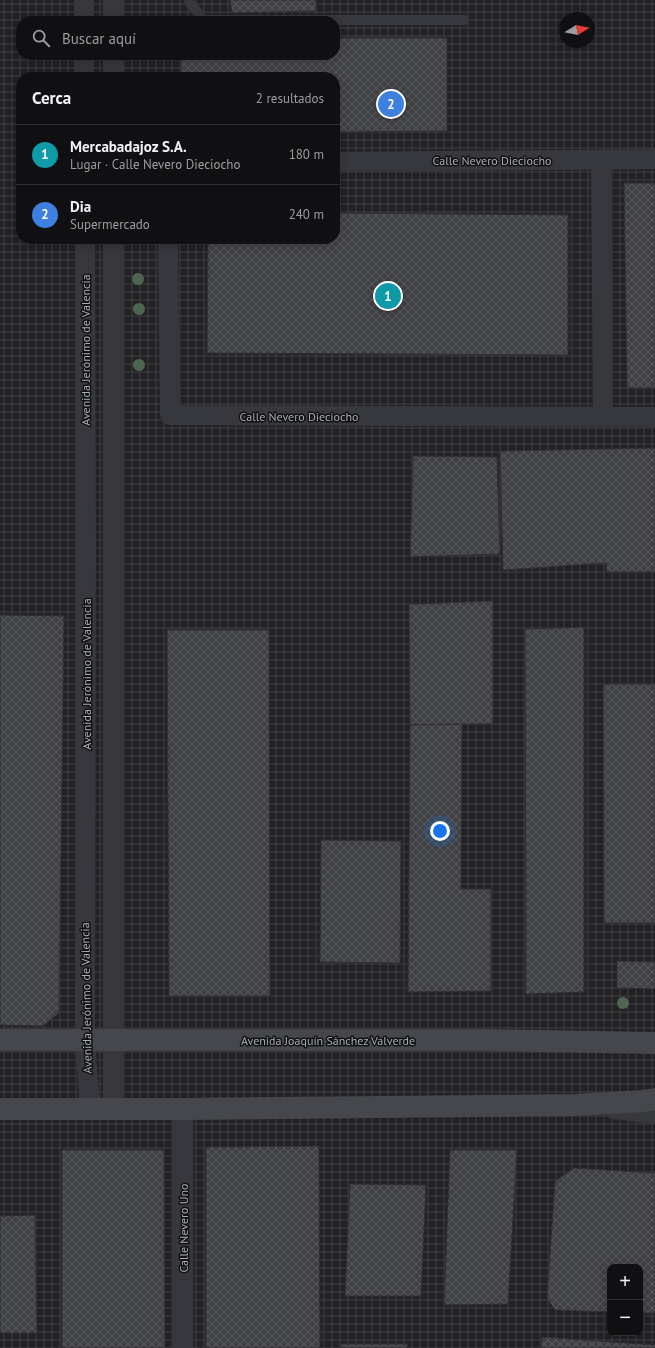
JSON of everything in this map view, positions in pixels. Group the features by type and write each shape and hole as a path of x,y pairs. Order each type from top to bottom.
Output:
{"main road":[{"name":"Avenida Joaquín Sánchez Valverde","path":"0,1040 479,1040 655,1043"},
{"path":"0,1108 184,1109 576,1105 655,1099"}],"street":[{"path":"84,0 84,16"},
{"path":"113,0 113,16"},
{"path":"84,60 84,72"},
{"path":"113,60 113,72"},
{"name":"Calle Nevero Dieciocho","path":"340,162 655,159"},
{"path":"601,160 603,417"},
{"name":"Avenida Jerónimo de Valencia","path":"85,244 85,1039 90,1108"},
{"path":"113,244 113,1108"},
{"name":"Calle Nevero Dieciocho","path":"168,244 170,415 655,417"},
{"path":"576,1105 655,1114"},
{"name":"Calle Nevero Uno","path":"183,1348 184,1109"}],"lane":[{"path":"189,0 201,16"},
{"path":"340,20 464,20"}],"shaded area":[{"path":"0,0 655,0 655,1348 0,1348"}],"building":[{"path":"230,0 316,0 316,11 232,13"},
{"path":"340,38 447,38 447,131 340,132 340,72 181,72 181,60 340,60"},
{"path":"624,183 655,183 655,388 627,388"},
{"path":"340,213 568,215 568,355 207,353 208,244 340,244"},
{"path":"655,448 655,572 607,572 606,563 503,570 500,451"},
{"path":"413,456 497,457 500,554 410,557"},
{"path":"493,601 493,724 410,725 409,604"},
{"path":"0,615 64,616 59,1013 43,1026 0,1025"},
{"path":"584,627 584,992 526,994 525,629"},
{"path":"167,630 269,630 270,996 169,996"},
{"path":"603,684 655,684 655,923 604,923"},
{"path":"462,724 461,889 491,889 491,991 408,992 410,725"},
{"path":"321,840 401,841 400,963 320,962"},
{"path":"617,961 655,962 655,989 617,988"},
{"path":"319,1146 320,1348 206,1348 206,1147"},
{"path":"62,1150 164,1150 165,1348 62,1348"},
{"path":"450,1150 517,1150 508,1304 444,1305"},
{"path":"574,1168 655,1173 655,1313 643,1313 643,1264 607,1264 607,1312 555,1310 547,1298 555,1181"},
{"path":"350,1184 426,1185 421,1296 345,1296"},
{"path":"35,1215 37,1333 0,1333 0,1216"},
{"path":"542,1337 655,1345 655,1348 541,1348"},
{"path":"341,1344 407,1344 407,1348 341,1348"}],"place":[{"name":"Dia","path":"391,104"},
{"name":"Mercabadajoz S.A.","path":"388,296"}]}
